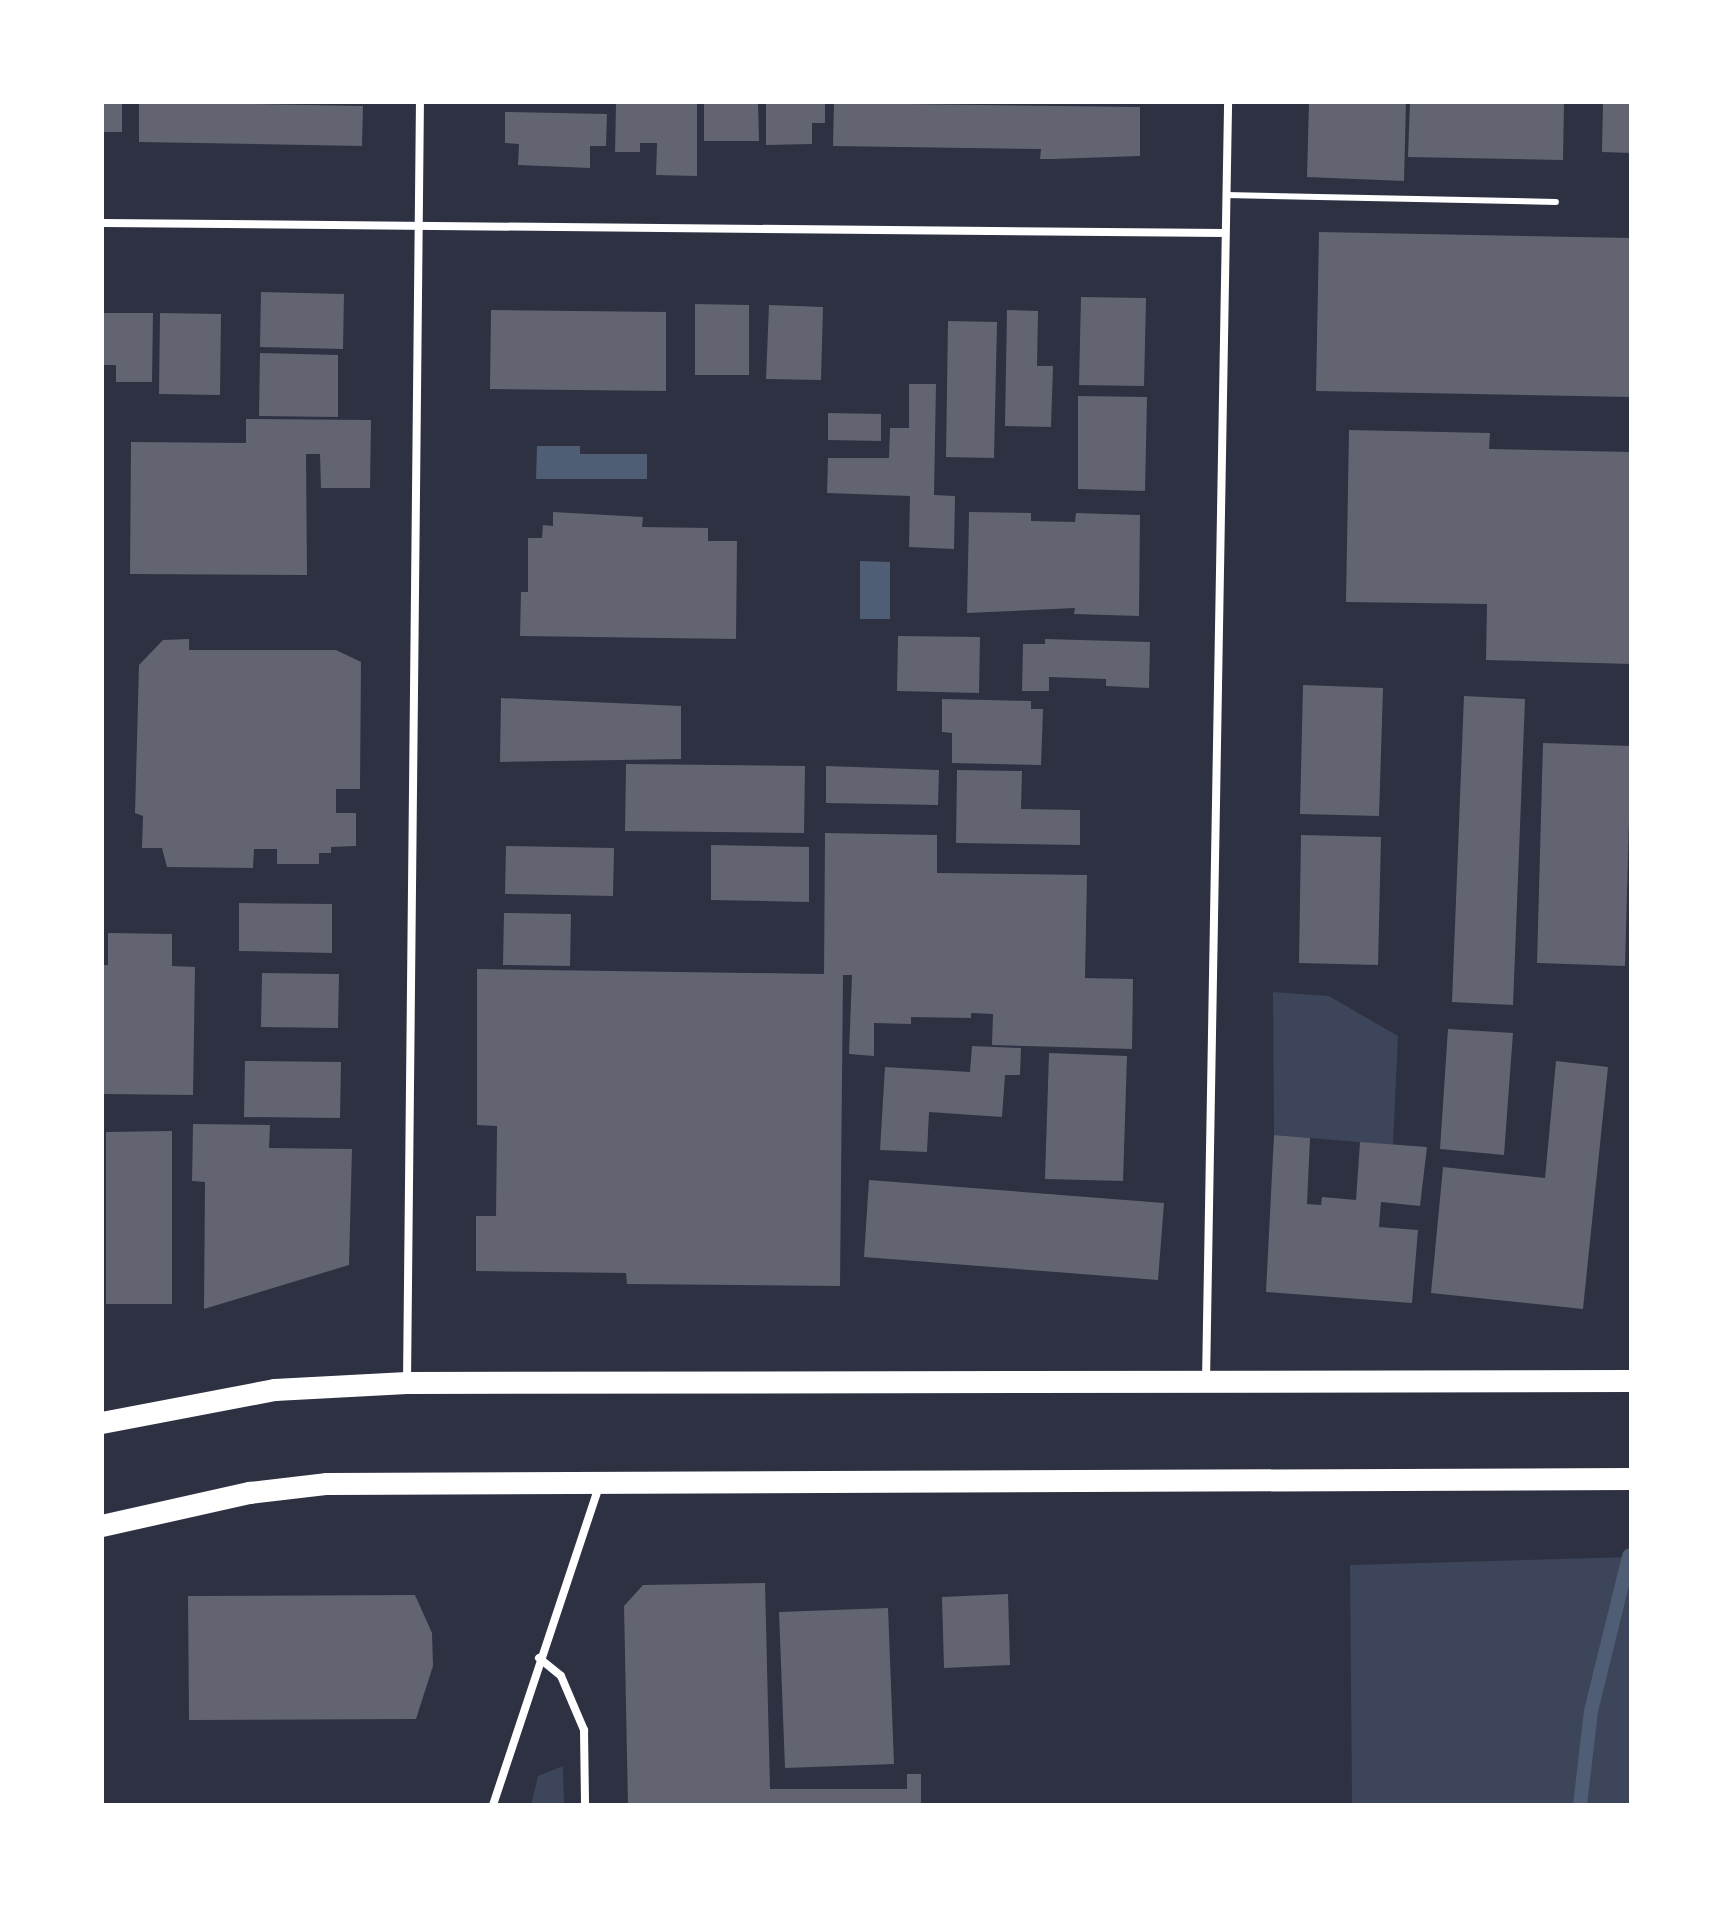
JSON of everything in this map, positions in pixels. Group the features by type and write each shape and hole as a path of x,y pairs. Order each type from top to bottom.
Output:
{"highway":[{"path":"102,1423 275,1390 407,1383 1631,1381"},
{"path":"102,1526 250,1493 327,1484 1631,1479"}],"street":[{"path":"407,1383 420,102"},
{"path":"1206,1383 1228,102"},
{"path":"102,223 1225,233"},
{"path":"493,1805 539,1658 601,1483"},
{"path":"539,1658 561,1676 584,1730 585,1805"}],"lane":[{"path":"1226,195 1556,202"}],"shaded area":[{"path":"537,446 580,446 580,454 647,454 647,479 536,479"},
{"path":"860,561 890,562 890,619 860,619"},
{"path":"1273,992 1329,996 1398,1036 1393,1145 1274,1135"},
{"path":"1631,1557 1631,1805 1352,1805 1350,1565"},
{"path":"563,1766 564,1805 531,1805 538,1776"}],"building":[{"path":"102,102 122,102 122,132 102,132"},
{"path":"139,102 363,106 362,146 139,142"},
{"path":"697,102 697,176 656,175 657,143 640,143 640,152 615,152 616,104"},
{"path":"704,102 758,102 759,141 704,141"},
{"path":"766,102 825,102 825,123 812,123 812,144 766,145"},
{"path":"1309,102 1406,102 1404,181 1307,177"},
{"path":"1410,102 1564,102 1563,160 1408,157"},
{"path":"1603,102 1631,102 1631,153 1602,152"},
{"path":"834,103 1140,107 1140,156 1040,159 1041,149 833,146"},
{"path":"505,112 607,114 606,146 590,146 590,168 518,165 519,144 505,143"},
{"path":"1319,232 1631,238 1631,397 1316,391"},
{"path":"261,292 344,294 343,349 260,347"},
{"path":"1081,297 1146,298 1144,386 1079,385"},
{"path":"695,304 749,305 749,375 695,375"},
{"path":"769,305 823,307 821,380 766,379"},
{"path":"491,310 666,312 666,391 490,389"},
{"path":"1007,310 1038,311 1037,366 1053,366 1051,427 1005,426"},
{"path":"102,313 153,313 152,382 116,382 116,365 102,365"},
{"path":"160,313 221,314 220,395 159,394"},
{"path":"948,321 997,322 994,458 946,457"},
{"path":"260,353 338,355 338,417 259,416"},
{"path":"909,384 936,384 934,495 955,496 954,549 909,547 910,496 827,493 828,458 889,458 890,428 909,428"},
{"path":"1078,396 1147,397 1145,491 1078,489"},
{"path":"828,413 881,414 881,441 828,440"},
{"path":"246,419 371,420 370,488 321,488 320,454 306,454 307,575 130,574 131,442 246,443"},
{"path":"1349,430 1490,433 1489,449 1631,452 1631,664 1486,660 1487,604 1346,602"},
{"path":"553,512 643,517 642,527 708,528 708,541 737,541 736,639 520,636 521,592 528,592 528,538 542,538 543,525 553,526"},
{"path":"969,512 1031,513 1031,521 1075,522 1076,513 1140,515 1139,616 1074,614 1075,608 967,613"},
{"path":"898,636 980,637 979,693 897,691"},
{"path":"189,639 189,650 336,650 361,662 360,789 336,789 336,813 356,813 356,846 331,847 331,853 319,853 319,864 277,864 277,849 254,849 253,868 167,867 162,848 142,848 143,816 135,813 139,665 163,640"},
{"path":"1045,639 1150,642 1149,688 1106,686 1106,679 1049,677 1049,691 1022,691 1023,644 1045,644"},
{"path":"1303,685 1383,688 1379,816 1300,814"},
{"path":"1464,696 1525,699 1513,1005 1452,1002"},
{"path":"501,698 681,706 681,759 500,762"},
{"path":"942,699 1031,701 1031,709 1043,709 1041,765 952,763 952,733 942,732"},
{"path":"1543,743 1631,746 1625,966 1537,963"},
{"path":"626,764 805,766 804,833 625,831"},
{"path":"826,766 939,770 938,805 826,803"},
{"path":"957,770 1022,771 1021,809 1080,810 1080,845 956,843"},
{"path":"825,833 937,835 937,873 1087,875 1085,978 1133,979 1132,1049 992,1045 993,1014 971,1013 971,1018 911,1017 911,1024 874,1023 874,1056 849,1054 852,975 843,975 840,1286 627,1284 626,1273 476,1271 476,1216 496,1216 497,1126 477,1125 477,969 824,974"},
{"path":"1301,835 1381,837 1378,965 1299,963"},
{"path":"711,845 809,847 809,902 711,900"},
{"path":"506,846 614,848 613,896 505,894"},
{"path":"239,903 332,904 332,953 239,951"},
{"path":"504,913 571,914 570,966 503,965"},
{"path":"108,933 172,934 172,966 195,967 193,1095 102,1094 102,965 108,965"},
{"path":"262,973 339,974 338,1028 261,1027"},
{"path":"1448,1029 1513,1033 1504,1155 1440,1149"},
{"path":"972,1046 1021,1048 1020,1075 1005,1075 1002,1117 929,1112 927,1152 880,1150 885,1067 970,1072"},
{"path":"1049,1053 1127,1056 1123,1181 1045,1179"},
{"path":"245,1061 341,1062 340,1118 244,1117"},
{"path":"1556,1061 1608,1067 1583,1309 1431,1293 1443,1167 1545,1178"},
{"path":"193,1124 270,1125 269,1148 352,1149 349,1265 204,1309 205,1182 192,1181"},
{"path":"172,1131 172,1304 106,1304 106,1132"},
{"path":"1274,1135 1310,1138 1307,1204 1321,1205 1322,1197 1356,1200 1360,1142 1427,1147 1420,1206 1381,1202 1379,1227 1418,1230 1412,1303 1266,1292"},
{"path":"869,1180 1164,1203 1158,1280 864,1257"},
{"path":"765,1583 770,1789 907,1789 907,1774 921,1774 921,1805 628,1805 624,1606 643,1585"},
{"path":"1008,1594 1010,1665 944,1668 942,1597"},
{"path":"415,1595 432,1633 433,1666 416,1719 189,1720 188,1596"},
{"path":"888,1608 894,1764 785,1768 779,1612"}],"waterway":[{"path":"1580,1805 1591,1711 1629,1556"}]}
